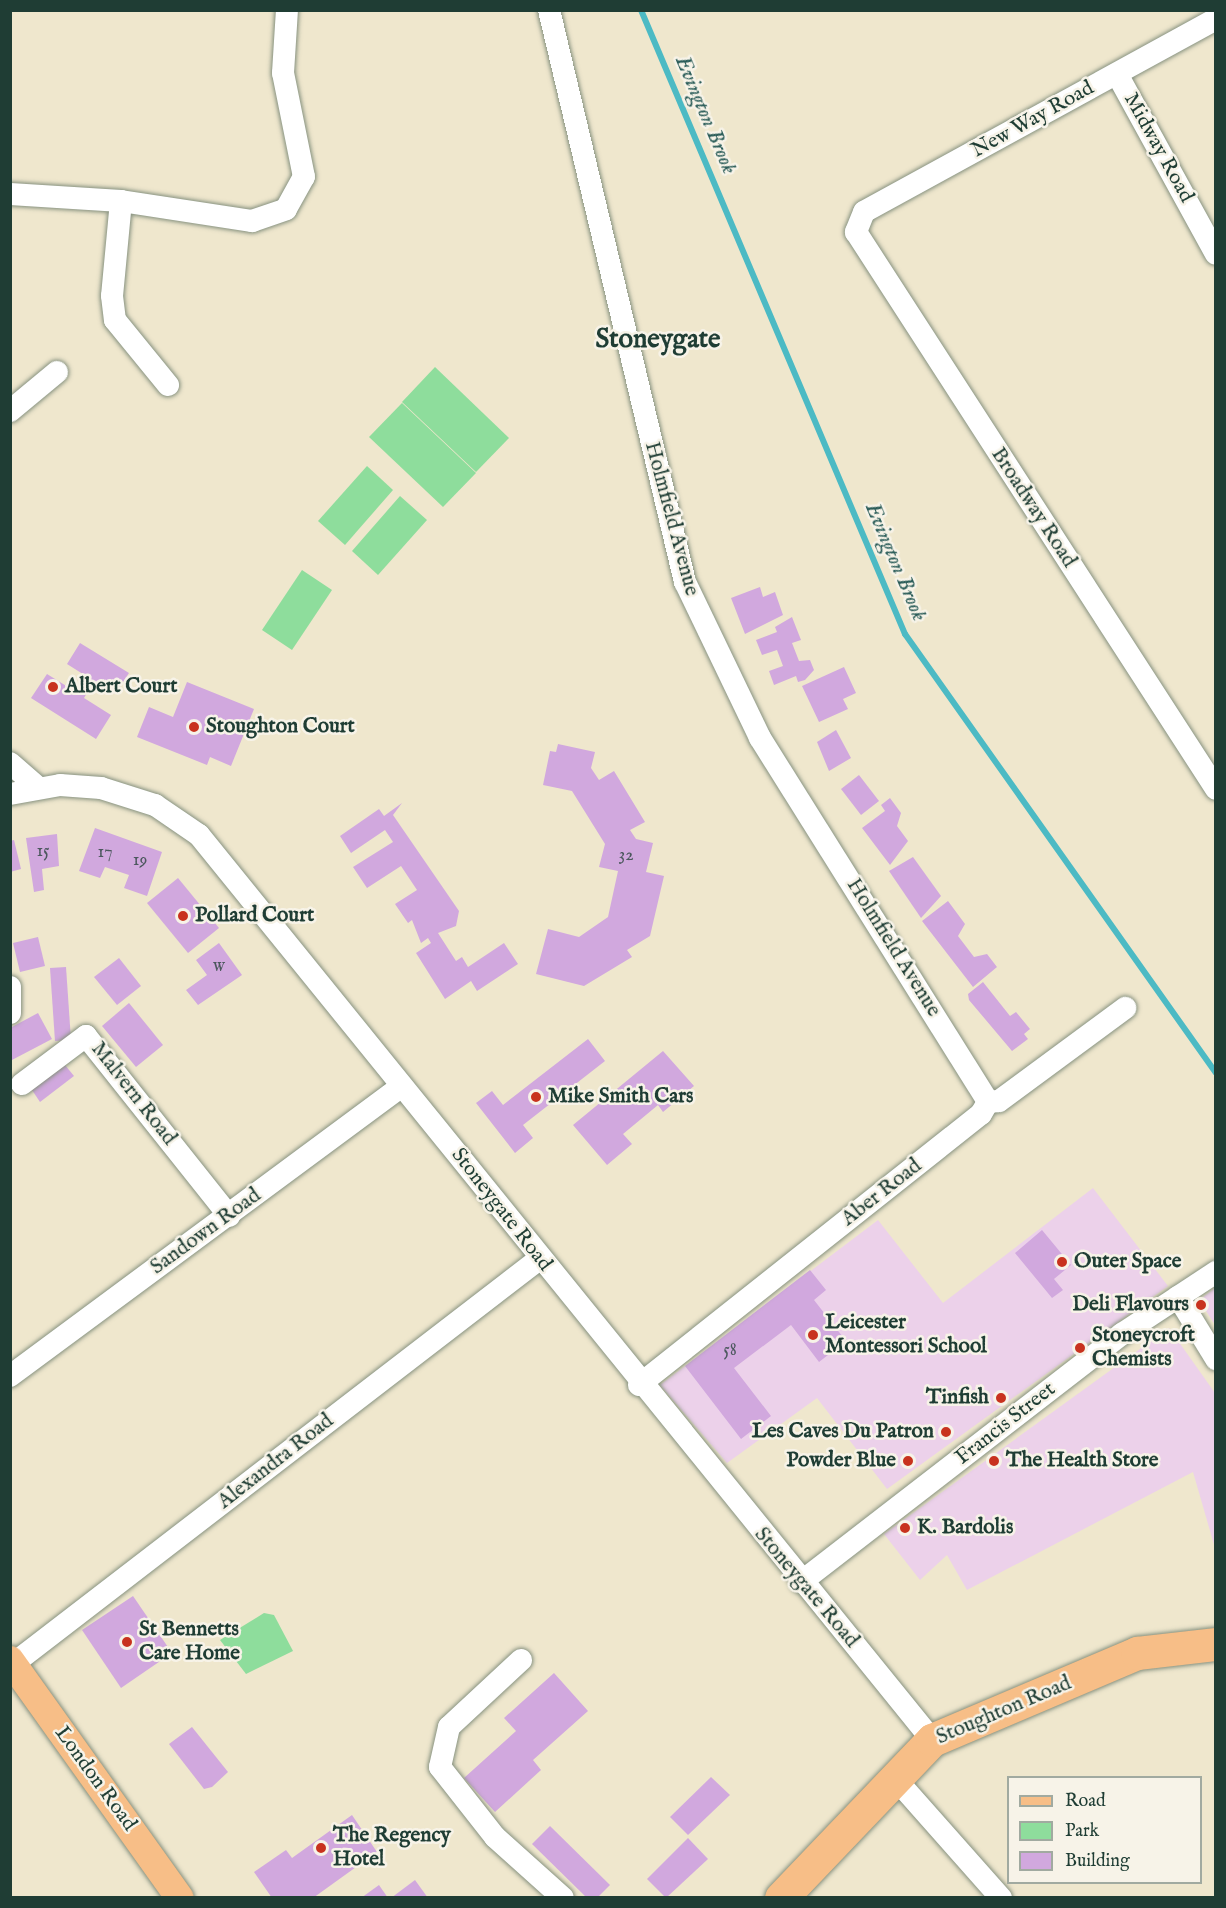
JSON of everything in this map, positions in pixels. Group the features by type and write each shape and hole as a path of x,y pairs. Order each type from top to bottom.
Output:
{"highway":[{"name":"Stoughton Road","path":"781,1898 893,1776 932,1740 1137,1653 1215,1644"}],"main road":[{"name":"London Road","path":"12,1662 180,1898"}],"street":[{"path":"10,194 121,201 252,221 286,209 304,177 283,74 287,10"},
{"name":"Holmfield Avenue","path":"549,10 685,582 760,738 988,1102"},
{"name":"New Way Road","path":"856,225 864,212 1215,19"},
{"name":"Midway Road","path":"1117,74 1215,254"},
{"path":"121,201 112,296 115,320 168,385"},
{"name":"Broadway Road","path":"856,225 858,239 1215,789"},
{"path":"10,411 57,372"},
{"path":"10,763 39,788"},
{"name":"Stoneygate Road","path":"10,794 39,788 80,786 124,794 155,805 199,835 401,1087 483,1182 538,1260 639,1385 932,1740"},
{"path":"10,987 10,1013"},
{"name":"Aber Road","path":"639,1385 981,1114 988,1102 1005,1096 1125,1008"},
{"name":"Malvern Road","path":"22,1084 86,1036 229,1216"},
{"name":"Sandown Road","path":"10,1376 401,1087"},
{"name":"Alexandra Road","path":"12,1662 538,1260"},
{"name":"Francis Street","path":"801,1582 1122,1334 1215,1272"},
{"path":"1178,1298 1215,1359"},
{"path":"521,1660 448,1726 440,1767 495,1837 563,1898"},
{"path":"893,1776 1001,1898"}],"shaded area":[{"path":"1093,1188 1168,1286 887,1489 817,1398 727,1463 660,1385 878,1220 943,1303"},
{"path":"1215,1288 1215,1325 1199,1300"},
{"path":"1169,1328 1215,1393 1215,1548 1193,1472 967,1590 947,1555 920,1580 884,1534"}],"green space":[{"path":"435,367 509,438 476,472 402,402"},
{"path":"402,403 476,473 443,507 369,437"},
{"path":"367,466 393,490 345,545 318,521"},
{"path":"400,496 427,520 378,575 352,551"},
{"path":"302,570 332,590 292,650 262,630"},
{"path":"264,1613 274,1615 293,1651 246,1674 220,1640"}],"building":[{"path":"760,587 763,597 775,592 783,615 745,634 731,598"},
{"path":"792,617 801,640 792,643 799,661 810,660 814,670 805,680 798,682 796,676 774,685 769,671 783,666 777,650 762,655 756,640 777,632 775,627"},
{"name":"Albert Court","path":"80,643 129,673 115,694 94,681 84,698 111,715 96,739 31,698 47,674 76,692 86,676 67,664"},
{"path":"844,667 856,693 843,699 848,709 819,722 802,686"},
{"name":"Stoughton Court","path":"187,682 254,709 231,766 210,757 207,765 137,737 149,707 173,717"},
{"path":"836,730 851,758 829,771 817,742"},
{"path":"558,744 595,752 591,768 599,780 614,771 645,822 630,830 636,839 653,843 646,872 664,876 650,936 627,950 632,957 584,986 536,974 548,929 579,937 608,917 618,871 599,867 605,844 572,791 543,785 550,751 556,752"},
{"path":"859,775 879,801 861,815 841,789"},
{"path":"890,798 901,813 897,826 908,841 890,865 862,828 885,811 881,805"},
{"path":"402,803 393,815 459,911 456,926 438,933 456,961 462,957 468,967 504,943 518,964 477,991 471,981 445,999 416,953 431,943 428,938 421,943 412,920 408,923 395,904 417,890 401,866 367,888 353,867 393,842 385,830 351,853 340,836 379,809 384,816"},
{"path":"95,828 162,852 147,896 124,888 129,875 105,867 100,878 79,871"},
{"path":"57,834 59,866 42,869 44,890 34,892 26,838"},
{"path":"14,840 21,869 10,872 10,841"},
{"path":"913,857 941,896 921,918 889,871"},
{"name":"Pollard Court","path":"178,878 219,928 188,953 147,903"},
{"path":"948,901 965,924 958,936 974,957 987,954 997,967 973,987 922,921"},
{"path":"38,937 45,966 20,972 13,943"},
{"path":"219,943 242,975 198,1005 186,990 207,975 196,960"},
{"path":"119,958 141,986 117,1005 94,977"},
{"path":"66,967 71,1040 55,1041 50,968"},
{"path":"983,982 1010,1016 1016,1012 1030,1029 1024,1034 1028,1039 1012,1051 969,1000 968,994"},
{"path":"129,1003 163,1045 136,1067 102,1026"},
{"path":"38,1013 52,1039 10,1061 10,1028"},
{"name":"Mike Smith Cars","path":"588,1039 605,1061 523,1125 533,1138 515,1153 476,1103 492,1091 503,1105"},
{"path":"663,1051 694,1086 663,1112 658,1105 623,1134 632,1144 607,1165 573,1125"},
{"path":"65,1065 74,1076 40,1102 32,1090"},
{"name":"Outer Space","path":"1042,1230 1071,1265 1054,1279 1063,1290 1052,1298 1015,1253"},
{"path":"810,1270 826,1290 814,1300 846,1341 819,1362 791,1325 734,1368 771,1416 741,1439 685,1366"},
{"name":"St Bennetts Care Home","path":"133,1596 172,1653 121,1688 82,1630"},
{"path":"554,1673 588,1711 533,1760 541,1770 495,1812 464,1778 516,1731 504,1718"},
{"path":"192,1727 228,1772 212,1787 204,1789 169,1744"},
{"path":"711,1777 730,1795 688,1835 670,1817"},
{"path":"352,1815 377,1852 313,1898 272,1898 254,1872 286,1850 292,1858"},
{"path":"550,1826 610,1885 597,1898 587,1898 532,1844"},
{"path":"688,1838 708,1859 666,1898 647,1879"},
{"path":"415,1880 428,1898 391,1898"},
{"path":"379,1885 388,1898 361,1898"}],"waterway":[{"name":"Evington Brook","path":"641,10 905,634 1216,1073"}],"place":[{"name":"Albert Court","path":"53,687"},
{"name":"Stoughton Court","path":"194,727"},
{"name":"Pollard Court","path":"183,916"},
{"name":"Mike Smith Cars","path":"536,1097"},
{"name":"Outer Space","path":"1062,1262"},
{"name":"Deli Flavours","path":"1201,1305"},
{"name":"Leicester Montessori School","path":"813,1335"},
{"name":"Stoneycroft Chemists","path":"1080,1348"},
{"name":"Tinfish","path":"1001,1398"},
{"name":"Les Caves Du Patron","path":"946,1432"},
{"name":"Powder Blue","path":"908,1461"},
{"name":"The Health Store","path":"994,1461"},
{"name":"K. Bardolis","path":"905,1528"},
{"name":"St Bennetts Care Home","path":"127,1642"},
{"name":"The Regency Hotel","path":"321,1848"}],"district":[{"name":"Stoneygate","path":"658,341"}]}
